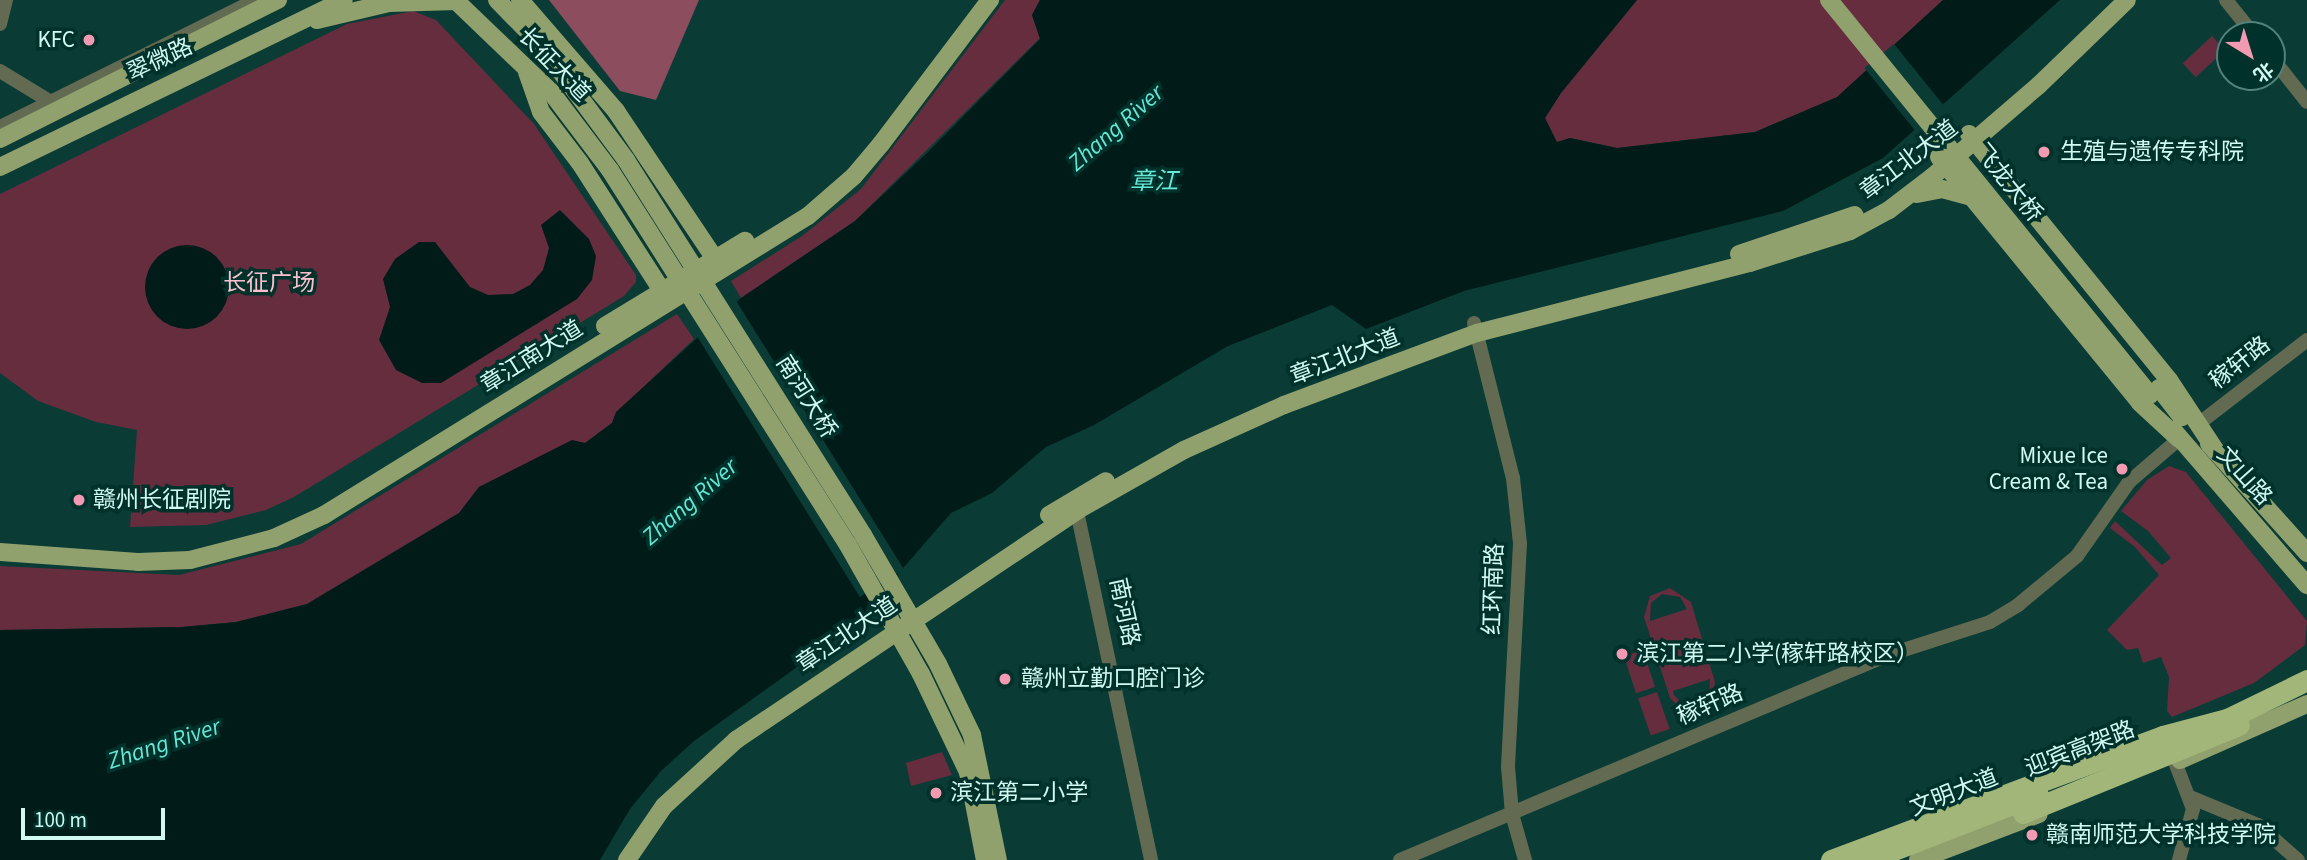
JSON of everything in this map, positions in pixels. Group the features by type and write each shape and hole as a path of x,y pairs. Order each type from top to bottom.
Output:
{"highway":[{"name":"迎宾高架路","path":"1868,860 2238,716 2307,680"},
{"name":"迎宾高架路","path":"1900,860 2171,756 2307,693"},
{"path":"1830,860 2150,741 2238,716"}],"main road":[{"name":"翠微路","path":"0,167 344,0"},
{"name":"章江南大道","path":"0,552 138,562 190,560 274,538 324,515 668,301 803,207 849,169 978,0"},
{"name":"章江南大道","path":"0,545 137,554 190,551 270,529 318,507 718,265 808,216 854,176 990,0"},
{"name":"飞龙大桥","path":"1829,0 2154,392"},
{"name":"飞龙大桥","path":"1844,0 2154,392"},
{"name":"章江北大道","path":"1476,328 1811,246 1871,220 1907,197 2113,0"},
{"name":"章江北大道","path":"1971,137 2013,108 2127,0"},
{"name":"翠微路","path":"0,139 56,105 271,1"},
{"path":"290,25 389,3 456,1"},
{"name":"长征大道","path":"456,1 562,104 610,170"},
{"path":"508,4 540,20 564,47 627,126 718,265"},
{"name":"长征大道","path":"508,4 626,160"},
{"path":"564,47 574,89"},
{"path":"527,72 541,112 580,163 668,301"},
{"path":"1999,171 1995,159 1997,134 2013,108"},
{"path":"1971,137 2201,422 2216,451"},
{"name":"南河大桥","path":"626,160 848,511 938,664 972,735 998,860"},
{"path":"1942,162 2140,403 2179,439"},
{"name":"章江北大道","path":"618,860 657,802 728,736 1076,504 1184,450 1284,405 1476,328 1831,226 1878,203 1942,162"},
{"name":"南河大桥","path":"610,170 848,545 921,674 968,772 985,860"},
{"path":"1907,197 1942,189 1972,198"},
{"name":"文山路","path":"2154,392 2179,439 2307,585"},
{"name":"文山路","path":"2154,392 2216,451 2307,554"},
{"name":"章江北大道","path":"627,860 664,806 736,740 1076,504"},
{"name":"文明大道","path":"1848,860 2167,739 2307,668"},
{"path":"1918,860 2175,762 2307,704"}],"street":[{"path":"0,24 6,0"},
{"path":"2226,0 2243,21"},
{"path":"0,71 56,105"},
{"path":"2286,76 2307,102"},
{"path":"0,127 56,105"},
{"name":"红环南路","path":"1476,328 1513,478 1520,544 1509,730 1512,814 1525,860"},
{"name":"稼轩路","path":"2201,422 2307,340"},
{"name":"稼轩路","path":"1400,860 1888,655 1990,622 2018,605 2077,556 2129,482 2179,439"},
{"name":"南河路","path":"1076,504 1152,860"},
{"path":"2175,762 2190,797 2192,819 2179,860"},
{"path":"2190,797 2259,825 2298,860"}],"green space":[{"path":"1005,0 1040,0 1032,15 1040,38 855,221 741,298 731,281 802,236 861,189"},
{"path":"1637,0 1943,0 1838,97 1755,132 1617,148 1570,138 1556,143 1545,118 1561,93"},
{"name":"长征广场","path":"413,11 436,20 534,124 636,275 636,282 624,296 294,497 266,510 206,525 130,527 137,430 96,422 38,401 0,373 0,194 347,24"},
{"path":"2212,36 2216,40 2216,58 2196,77 2183,63"},
{"path":"677,314 694,339 617,412 612,423 585,443 572,441 479,487 459,513 307,604 236,622 182,627 0,630 0,566 179,575 301,544"},
{"path":"2169,466 2186,472 2307,621 2305,645 2254,683 2172,717 2167,711 2169,677 2161,657 2143,663 2138,648 2127,650 2107,630 2159,575 2135,547 2110,528 2115,521 2162,565 2171,558 2148,531 2121,511 2147,480"},
{"path":"1670,588 1691,602 1715,682 1710,702 1698,710 1681,709 1670,698 1644,617 1650,596","holes":["1662,594 1680,597 1687,609 1650,621 1651,603","1710,679 1709,697 1698,705 1684,705 1674,695 1673,691"]},
{"path":"1643,650 1655,687 1636,693 1624,656"},
{"path":"1657,692 1670,729 1651,735 1638,699"},
{"path":"942,752 952,775 911,786 906,763"}],"shaded area":[{"path":"549,0 699,0 656,100 620,91"}],"water":[{"name":"章江","path":"1040,0 1637,0 1561,93 1545,118 1557,142 1570,138 1617,148 1755,132 1837,97 1943,0 2060,0 1883,158 1783,211 1464,291 1366,329 1332,305 1228,346 1094,425 1046,447 992,493 951,513 850,629 694,741 661,771 630,809 600,860 0,860 0,630 182,627 236,622 307,604 459,513 479,487 572,440 585,443 612,423 616,412 741,298 855,221 927,153 1040,39 1032,15"},
{"path":"560,210 589,239 596,256 592,280 577,299 441,383 422,383 396,370 379,340 390,307 383,279 395,259 419,242 435,242 470,287 488,295 513,294 530,285 543,270 549,248 541,225"},
{"path":"179,245 195,245 211,252 222,263 229,279 226,303 217,317 195,329 179,329 163,322 152,311 145,295 145,279 152,263 163,252"}],"pier":[{"path":"1894,44 1946,108 1916,132 1864,68"},
{"path":"735,299 904,570 860,597 691,327"}],"place":[{"name":"KFC","path":"89,40"},
{"name":"生殖与遗传专科院","path":"2044,152"},
{"name":"Mixue Ice Cream & Tea","path":"2122,469"},
{"name":"赣州长征剧院","path":"79,500"},
{"name":"滨江第二小学(稼轩路校区）","path":"1622,654"},
{"name":"赣州立勤口腔门诊","path":"1005,679"},
{"name":"滨江第二小学","path":"936,793"},
{"name":"赣南师范大学科技学院","path":"2032,835"}],"water label":[{"name":"Zhang River","path":"1116,128"},
{"name":"Zhang River","path":"690,502"},
{"name":"Zhang River","path":"164,744"}]}
